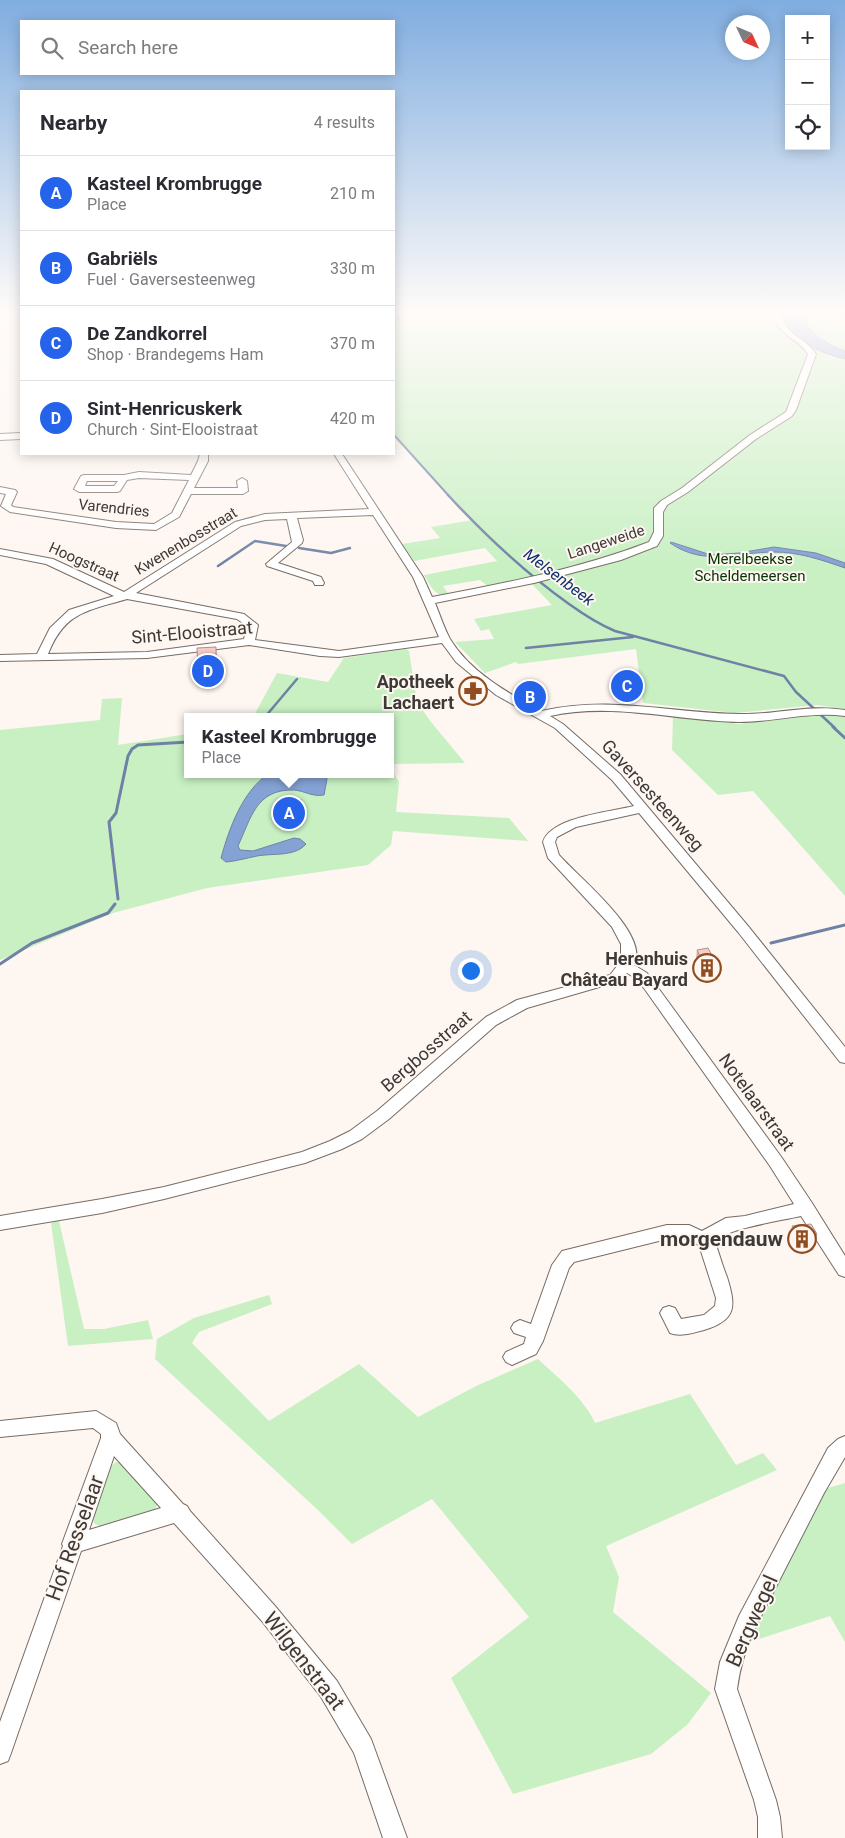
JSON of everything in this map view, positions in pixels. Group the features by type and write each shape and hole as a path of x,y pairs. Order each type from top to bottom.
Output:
{"street":[{"name":"Langeweide","path":"430,601 537,579 624,556 653,544 658,536 659,508 664,502 685,490 721,461 792,410 797,397"},
{"path":"0,437 20,436"},
{"name":"Varendries","path":"0,490 12,492 6,506 10,509 116,526 156,527 176,516 203,461 204,455"},
{"name":"Gaversesteenweg","path":"339,455 418,577 446,639 460,660 487,684 559,726 603,764 643,808 743,928 845,1058"},
{"path":"124,478 139,475 195,478"},
{"path":"188,491 243,491 242,480"},
{"name":"Kwenenbosstraat","path":"41,658 49,638 67,616 82,608 125,596 238,524 256,518 377,512"},
{"path":"291,516 298,540 271,564 317,579 319,583"},
{"name":"Hoogstraat","path":"0,552 49,561 116,594 143,597 240,616 253,625 249,642"},
{"name":"Sint-Elooistraat","path":"0,658 147,655 249,642 320,654 339,654 446,639"},
{"path":"540,715 585,708 620,708 739,718 813,710 845,713"},
{"path":"627,967 629,948 624,934 613,918 551,852 549,842 552,835 561,828 572,824 643,808"},
{"name":"Notelaarstraat","path":"627,967 642,976 776,1162 845,1270"},
{"name":"Bergbosstraat","path":"0,1223 102,1206 164,1193 305,1157 336,1145 372,1124 491,1021 511,1009 615,978 627,967"},
{"path":"703,1238 726,1225 745,1223 806,1208"},
{"path":"512,1357 530,1349 528,1331 561,1265 568,1256 667,1232 689,1232 703,1238 709,1248 725,1298 725,1307 722,1315 714,1319 676,1328 669,1313"},
{"path":"0,1429 96,1420 109,1428 111,1438"},
{"name":"Wilgenstraat","path":"111,1438 180,1512 268,1613 329,1689 363,1746 392,1836"},
{"name":"Hof Resselaar","path":"0,1754 72,1544 111,1438"},
{"name":"Bergwegel","path":"770,1838 769,1817 765,1800 726,1689 727,1677 736,1646 772,1574 835,1454 845,1445"},
{"path":"72,1544 180,1512"}],"green space":[{"name":"Merelbeekse Scheldemeersen","path":"395,397 845,397 845,709 817,705 735,713 643,703 636,649 518,664 516,662 485,673 455,642 494,639 489,629 481,631 474,619 552,605 531,583 620,559 659,543 662,531 661,509 788,412 655,511 653,541 623,553 489,587 480,580 443,586 449,595 440,594 433,590 424,575 497,561 485,548 414,561 402,544 440,538 431,527 473,520 395,436"},
{"path":"406,649 409,651 417,702 465,763 394,764 394,713 255,713 277,673 328,682 344,658"},
{"path":"122,698 118,745 184,735 184,778 394,778 394,774 399,782 396,812 509,818 528,841 393,831 391,845 368,865 207,888 113,913 0,960 0,730 100,720 102,699"},
{"path":"822,712 845,717 845,896 753,791 718,795 672,750 673,716 739,724"},
{"path":"59,1221 84,1329 104,1329 148,1320 153,1339 68,1346 51,1223"},
{"path":"269,1295 272,1304 199,1332 192,1343 269,1421 359,1364 418,1417 476,1386 538,1359 577,1397 595,1423 690,1394 736,1465 763,1453 777,1470 606,1546 619,1577 613,1612 711,1693 688,1724 651,1754 513,1794 451,1678 529,1617 432,1499 352,1544 155,1359 157,1339 194,1318"},
{"path":"116,1462 125,1463 158,1503 154,1512 103,1527 95,1524 92,1519 109,1468"},
{"path":"845,1483 845,1642 830,1616 743,1644 821,1490"}],"water":[{"path":"671,542 711,555 739,553 774,547 816,553 845,563 845,568 810,557 783,552 721,556 696,555 683,550"},
{"path":"264,778 327,779 324,795 294,790 281,791 271,794 263,800 251,816 238,846 240,850 253,851 294,838 300,839 306,844 290,853 257,856 226,862 221,858 228,835 244,801"}],"building":[{"path":"216,647 216,668 198,669 197,648"},
{"path":"278,799 302,800 299,810 275,808"},
{"path":"708,948 719,968 717,968 718,971 708,973 697,950"},
{"path":"811,1224 817,1234 812,1235 815,1241 802,1244 792,1226"}],"waterway":[{"name":"Melsenbeek","path":"395,436 449,496"},
{"name":"Melsenbeek","path":"448,495 491,539 521,566 552,592 591,619 615,631 784,676 796,692 835,728"},
{"path":"218,566 255,541 286,546"},
{"path":"299,548 331,553 350,548"},
{"path":"526,648 633,637"},
{"path":"268,713 297,679"},
{"name":"Melsenbeek","path":"833,727 845,738"},
{"path":"118,899 109,822 116,813 128,756 132,749 138,745 184,742"},
{"path":"0,964 32,943 108,913 115,904"},
{"path":"771,943 845,925"}],"place":[{"name":"Sint-Henricuskerk","path":"208,671"},
{"name":"De Zandkorrel","path":"627,686"},
{"name":"Apotheek Lachaert","path":"473,691"},
{"name":"Gabriëls","path":"530,697"},
{"name":"Kasteel Krombrugge","path":"289,813"},
{"name":"Herenhuis Château Bayard","path":"707,968"},
{"name":"morgendauw","path":"802,1239"}]}
